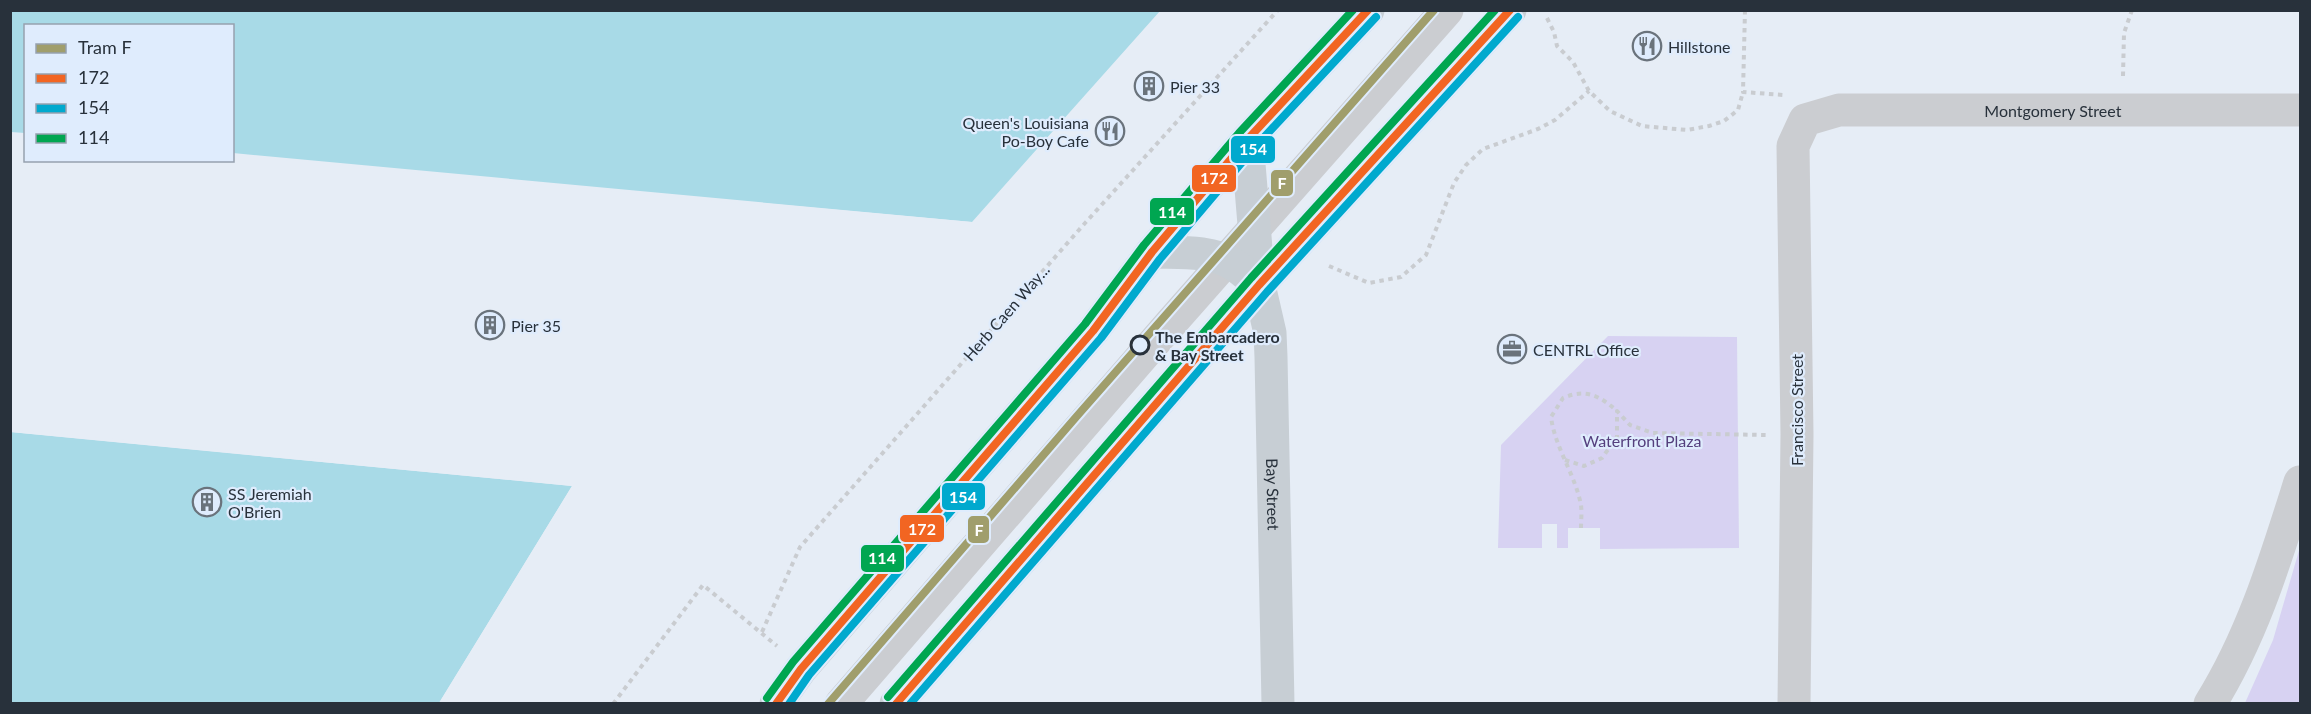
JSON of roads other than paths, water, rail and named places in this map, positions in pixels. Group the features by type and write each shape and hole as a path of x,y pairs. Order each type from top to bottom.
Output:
{"main road":[{"path":"776,704 801,669 1093,331 1152,252 1247,140 1368,10"},
{"path":"896,704 1259,285 1510,10"},
{"name":"Bay Street","path":"1247,140 1259,285 1269,333 1271,357 1278,704"},
{"path":"1152,252 1185,253 1226,261 1235,265 1259,285"}],"street":[{"path":"840,704 1447,10"},
{"name":"Montgomery Street","path":"1796,107 1839,110 2301,110"},
{"name":"Francisco Street","path":"1794,704 1797,434 1793,146 1796,107"},
{"path":"2210,704 2250,628 2301,482"}],"water":[{"path":"11,10 1160,11 972,222 234,153 234,24 24,24 24,133 11,132"},
{"path":"10,432 572,486 439,703 11,703"}],"tram line":[{"name":"F","path":"828,704 1077,416 1434,10"}],"place":[{"name":"Hillstone","path":"1647,46"},
{"name":"Pier 33","path":"1149,86"},
{"name":"Queen's Louisiana Po-Boy Cafe","path":"1110,131"},
{"name":"Pier 35","path":"490,325"},
{"name":"The Embarcadero & Bay Street","path":"1140,345"},
{"name":"CENTRL Office","path":"1512,349"},
{"name":"SS Jeremiah O'Brien","path":"207,502"}],"park label":[{"name":"Waterfront Plaza","path":"1642,440"}]}
